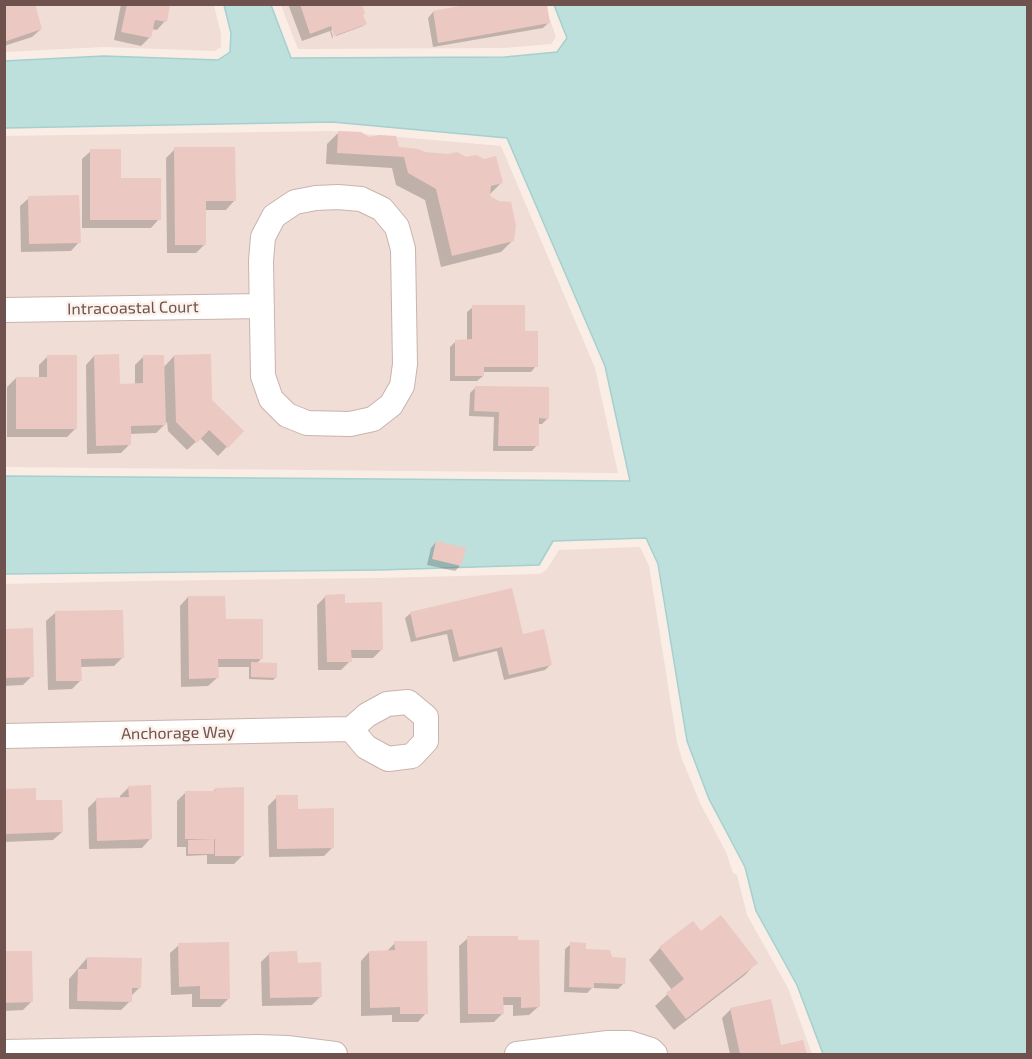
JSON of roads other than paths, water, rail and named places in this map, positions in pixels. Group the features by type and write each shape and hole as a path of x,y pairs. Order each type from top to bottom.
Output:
{"street":[{"path":"316,198 361,199 382,209 397,227 403,249 405,364 402,386 391,405 373,419 350,424 307,423 286,415 271,399 263,376 262,306 263,237 274,216 295,202 316,198"},
{"name":"Intracoastal Court","path":"4,310 262,306"},
{"name":"Anchorage Way","path":"4,736 351,729"},
{"path":"517,1054 608,1042 629,1043 651,1050 655,1054"},
{"path":"4,1052 258,1047 335,1054"}],"water":[{"path":"224,5 271,5 291,58 505,57 557,52 567,38 554,5 1027,5 1027,1054 823,1054 797,985 756,911 745,867 709,799 687,741 658,564 646,538 553,541 539,565 379,570 5,574 5,476 630,481 605,366 507,138 332,122 5,128 4,61 104,56 218,60 230,52 231,33"}]}
